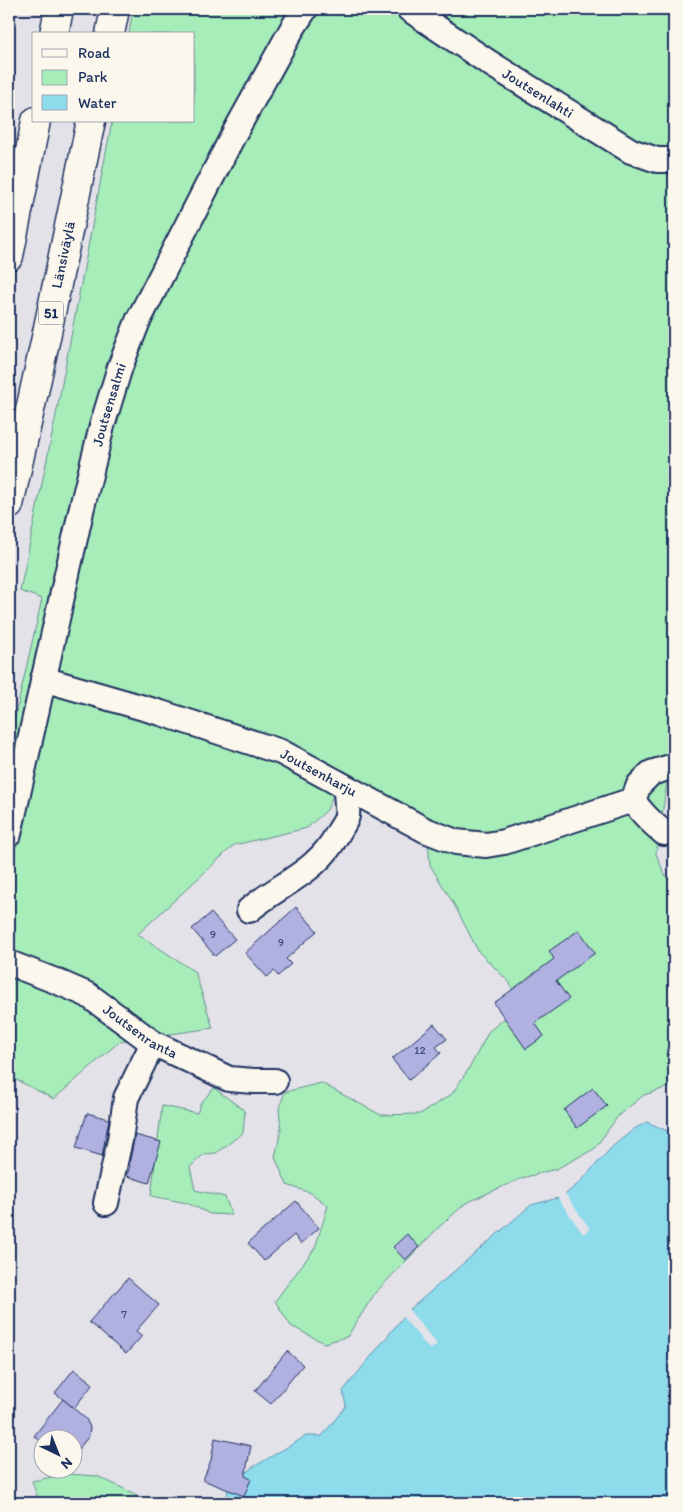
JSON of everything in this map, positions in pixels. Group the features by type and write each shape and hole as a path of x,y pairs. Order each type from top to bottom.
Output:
{"highway":[{"path":"54,32 59,9"},
{"path":"110,32 115,9"},
{"path":"9,256 36,122"},
{"name":"Länsiväylä","path":"9,505 91,122"}],"street":[{"name":"Joutsensalmi","path":"9,834 80,516 102,426 120,367 134,330 235,132 305,9"},
{"name":"Joutsenlahti","path":"409,9 488,62 631,150 657,160 674,160"},
{"name":"Joutsenharju","path":"43,679 161,713 281,752 425,830 456,842 486,845 504,842 633,800"},
{"path":"664,833 639,809 633,800 640,785 650,773 674,766"},
{"path":"249,910 259,901 296,878 319,860 337,836 347,816 346,788"},
{"name":"Joutsenranta","path":"9,963 88,995 152,1043 229,1079 275,1081"},
{"path":"106,1203 120,1140 126,1098 152,1043"}],"green space":[{"path":"133,9 674,9 674,737 656,854 664,873 674,889 674,1085 644,1095 619,1115 594,1149 556,1169 522,1178 466,1203 439,1227 375,1293 347,1337 324,1343 291,1326 275,1301 315,1248 328,1206 311,1193 287,1185 275,1157 281,1130 279,1108 285,1092 321,1083 381,1115 420,1114 452,1094 471,1065 489,1031 518,1008 510,983 478,951 455,906 430,865 426,818 343,770 327,810 307,828 234,845 138,934 195,972 213,1028 120,1041 54,1099 9,1076 9,743 42,599 20,591 57,410 112,122 195,122 195,32 129,32"},
{"path":"214,1088 245,1111 243,1133 216,1153 204,1154 190,1167 195,1190 225,1197 232,1215 210,1214 187,1203 151,1196 162,1106 197,1113 201,1103"},
{"path":"82,1475 97,1476 137,1495 140,1503 39,1503 32,1481 82,1480"}],"water":[{"path":"647,1122 674,1134 674,1503 219,1503 227,1496 228,1489 250,1469 306,1436 322,1436 346,1406 343,1391 408,1311 531,1205 562,1197 579,1183 613,1146 634,1129"}],"pier":[{"path":"564,1192 590,1229 583,1234 557,1197"},
{"path":"408,1309 437,1344 430,1350 402,1316"}],"building":[{"path":"296,907 317,931 286,959 291,964 278,976 274,971 267,977 245,953"},
{"path":"211,913 235,939 215,956 192,929"},
{"path":"579,930 595,953 556,981 569,999 535,1023 544,1036 526,1049 494,1003 554,959 549,951"},
{"path":"434,1024 447,1039 436,1047 441,1053 409,1080 392,1059"},
{"path":"593,1088 607,1106 577,1128 564,1110"},
{"path":"87,1113 109,1119 102,1156 76,1148"},
{"path":"135,1135 161,1142 149,1183 127,1176"},
{"path":"296,1201 319,1228 301,1244 294,1235 264,1261 248,1243"},
{"path":"407,1234 419,1247 405,1260 393,1247"},
{"path":"128,1278 159,1305 136,1331 142,1336 126,1354 89,1322"},
{"path":"287,1351 303,1365 271,1404 255,1391"},
{"path":"74,1369 93,1384 74,1408 55,1393"},
{"path":"63,1399 86,1419 90,1427 89,1436 82,1445 82,1430 39,1430"},
{"path":"215,1438 251,1446 245,1476 251,1479 244,1496 203,1480 211,1460"}]}
